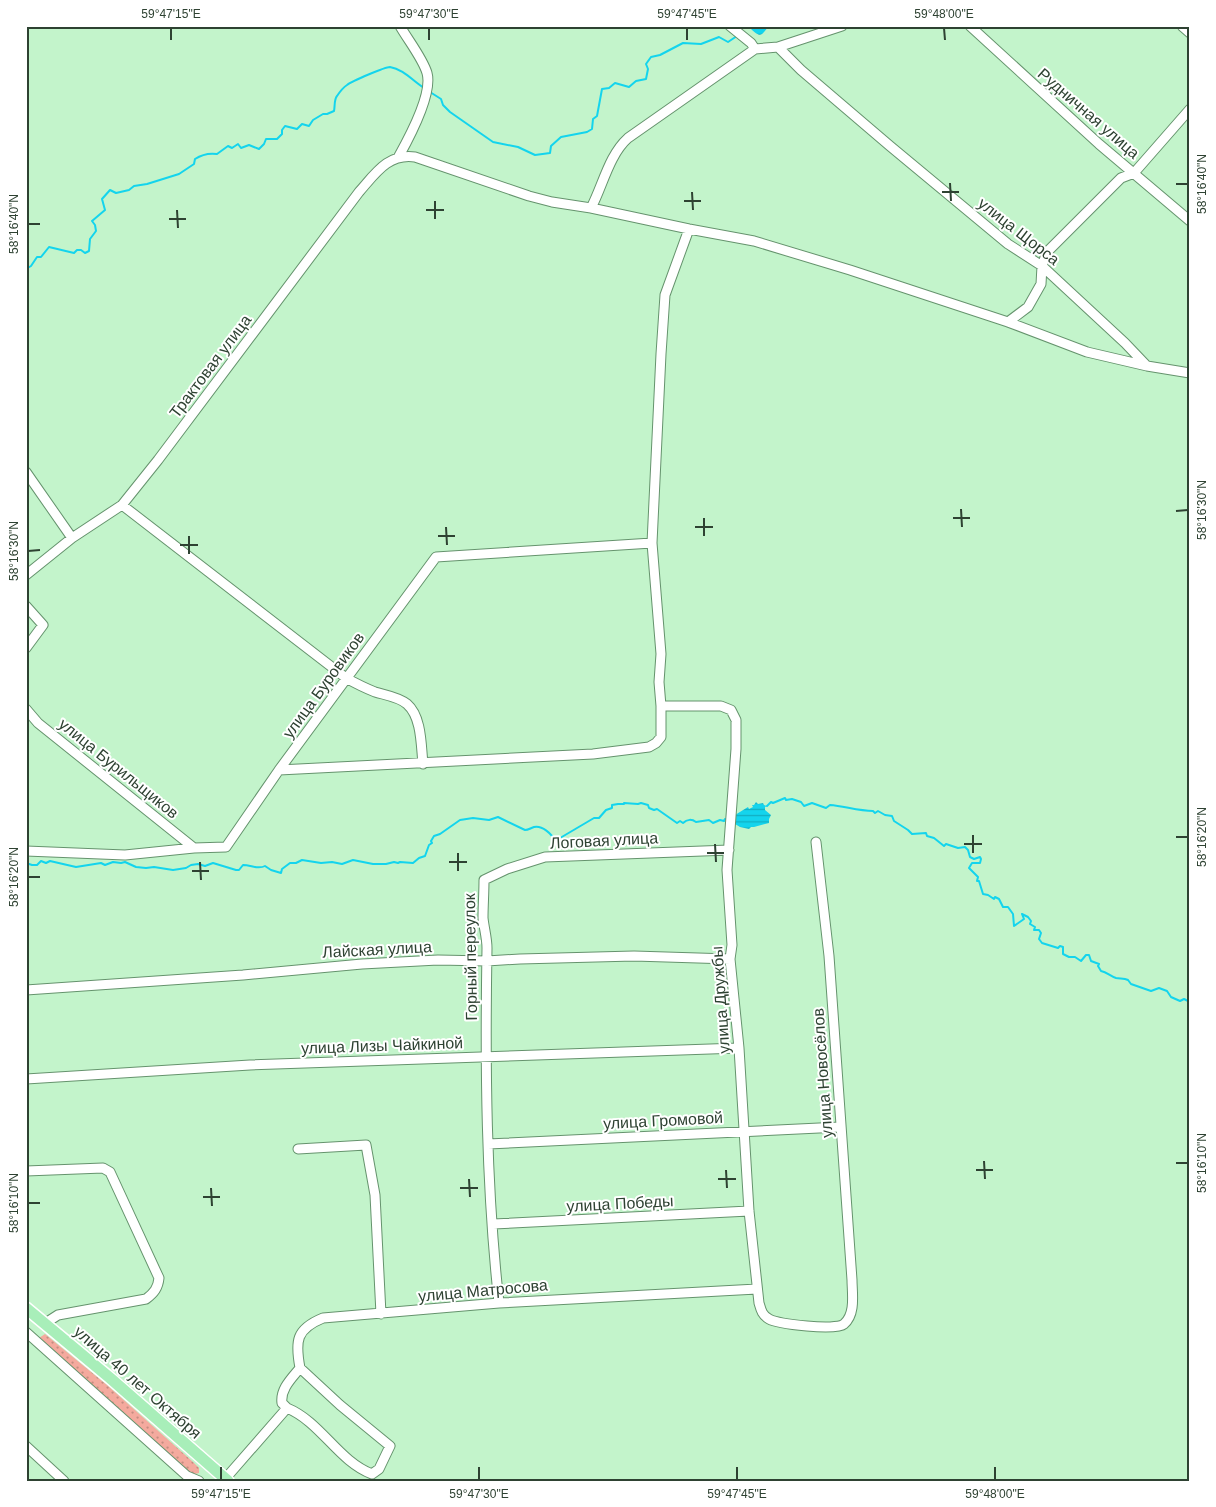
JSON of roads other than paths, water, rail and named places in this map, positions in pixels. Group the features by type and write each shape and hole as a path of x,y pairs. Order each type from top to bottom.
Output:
{"main road":[{"name":"улица 40 лет Октября","path":"26,1308 110,1378 226,1480"}],"street":[{"path":"400,26 427,72 428,81 423,104 408,140 398,156 415,157 552,202 591,208 754,241 850,270 1008,322 1087,352 1147,366 1190,373"},
{"path":"730,26 751,43 754,49"},
{"path":"591,208 621,144 754,49 778,47 842,26"},
{"name":"Рудничная улица","path":"970,26 1100,144 1190,221"},
{"path":"1182,26 1190,33"},
{"name":"улица Щорса","path":"778,47 801,70 1008,244 1042,266 1147,366"},
{"path":"1008,322 1028,307 1041,284 1042,266 1047,252 1120,178 1134,173 1190,109"},
{"path":"408,140 415,157"},
{"name":"Трактовая улица","path":"26,575 72,538 122,505 158,460 359,192 382,167 398,156"},
{"path":"279,770 593,754 650,747 661,737 659,682 661,654 652,543 661,354 665,295 689,229"},
{"path":"1117,359 1125,343"},
{"path":"26,472 72,538"},
{"path":"122,505 346,678 407,704 415,716 419,730 423,764"},
{"name":"улица Буровиков","path":"26,851 125,855 194,848 226,847 279,770 436,556 652,543"},
{"path":"26,606 44,625 26,648"},
{"name":"улица Дружбы","path":"661,706 721,706 731,710 736,720 736,749 727,870 732,945 730,959 739,1048 749,1211 757,1289 762,1314 770,1320 816,1327 832,1327 843,1325 850,1316 852,1303"},
{"name":"улица Бурильщиков","path":"26,709 38,723 194,848"},
{"name":"улица Новосёлов","path":"816,842 828,956 852,1280 852,1303"},
{"name":"Логовая улица","path":"484,880 507,869 545,857 729,850"},
{"name":"Горный переулок","path":"484,880 483,918 487,945 488,1144 494,1253 499,1303"},
{"name":"Лайская улица","path":"26,990 224,977 362,964 438,960 487,962 520,959 634,956 730,959"},
{"name":"улица Лизы Чайкиной","path":"26,1079 250,1065 739,1048"},
{"name":"улица Громовой","path":"488,1144 840,1127"},
{"path":"298,1149 366,1145 375,1195 381,1314"},
{"path":"26,1171 103,1168 110,1172 159,1278 159,1285 146,1299 58,1315 42,1322 27,1333 187,1476 199,1481"},
{"name":"улица Победы","path":"493,1224 749,1211"},
{"name":"улица Матросова","path":"300,1368 297,1342 304,1328 323,1318 499,1303 757,1289"},
{"path":"300,1368 340,1405 390,1446 379,1469 372,1474 359,1468 305,1418 287,1408 282,1402 281,1396 285,1387 300,1368"},
{"path":"226,1480 287,1408"},
{"path":"26,1446 64,1481"}],"water":[{"path":"738,26 769,26 763,34 759,35 751,29"},
{"path":"756,802 767,806 765,810 771,815 769,823 749,829 735,824 733,820 735,815 748,807 749,809 753,807 752,805"}],"waterway":[{"path":"430,92 441,99 443,105 450,112 493,142 518,147 535,155 550,153 551,146 561,137 587,132 592,129 593,119 597,116 602,89 609,88 615,83 629,87 636,81 646,79 648,69 646,64 651,57 660,55 683,43 701,44 719,37 728,42 737,36"},
{"path":"26,269 31,266 37,257 41,257 49,247 74,253 77,250 85,253 89,251 90,239 96,231 92,221 105,210 102,199 110,190 116,193 129,190 134,186 179,174 194,164 195,159 203,155 217,154 228,146 232,148 238,144 241,148 249,145 259,149 266,139 277,139 282,134 285,126 297,129 302,124 309,126 313,120 323,114 334,111 336,97 350,83 390,67 399,70 424,88"},
{"path":"767,806 771,802 773,803 785,798 786,800 792,799 801,802 804,806 812,803 826,808 830,805 873,811 875,813 878,811 892,816 894,821 912,834 926,833 927,836 934,838 944,846 946,844 958,848 965,847 970,857 974,859 980,857 981,859 980,863 972,863 969,868 978,877 977,881 979,881 983,894 999,899 1003,907 1008,907 1013,914 1014,926 1024,919 1022,914 1028,917 1031,921 1030,924 1035,927 1034,930 1039,930 1041,933 1039,939 1042,943 1058,948 1060,946 1063,947 1063,954 1075,957 1081,961 1086,955 1089,955 1091,961 1099,964 1098,966 1101,971 1114,977 1126,979 1131,984 1151,991 1159,988 1167,991 1171,997 1180,1001 1184,999 1190,1002"},
{"path":"26,863 37,865 41,861 46,863 50,861 76,867 125,862 136,867 173,870 186,868 191,865 205,866 213,863 236,870 239,870 243,865 265,866 281,873 282,869 290,863 302,860 342,864 353,860 373,864 413,863 425,856 434,836 460,820 473,818 489,820 498,817 525,830 540,827 549,833 555,841 594,818 599,818 606,810 612,808 612,805 624,803 648,805 649,808 657,809 677,823 690,820 696,822 709,820 713,823 720,820 724,821 725,819"}]}
